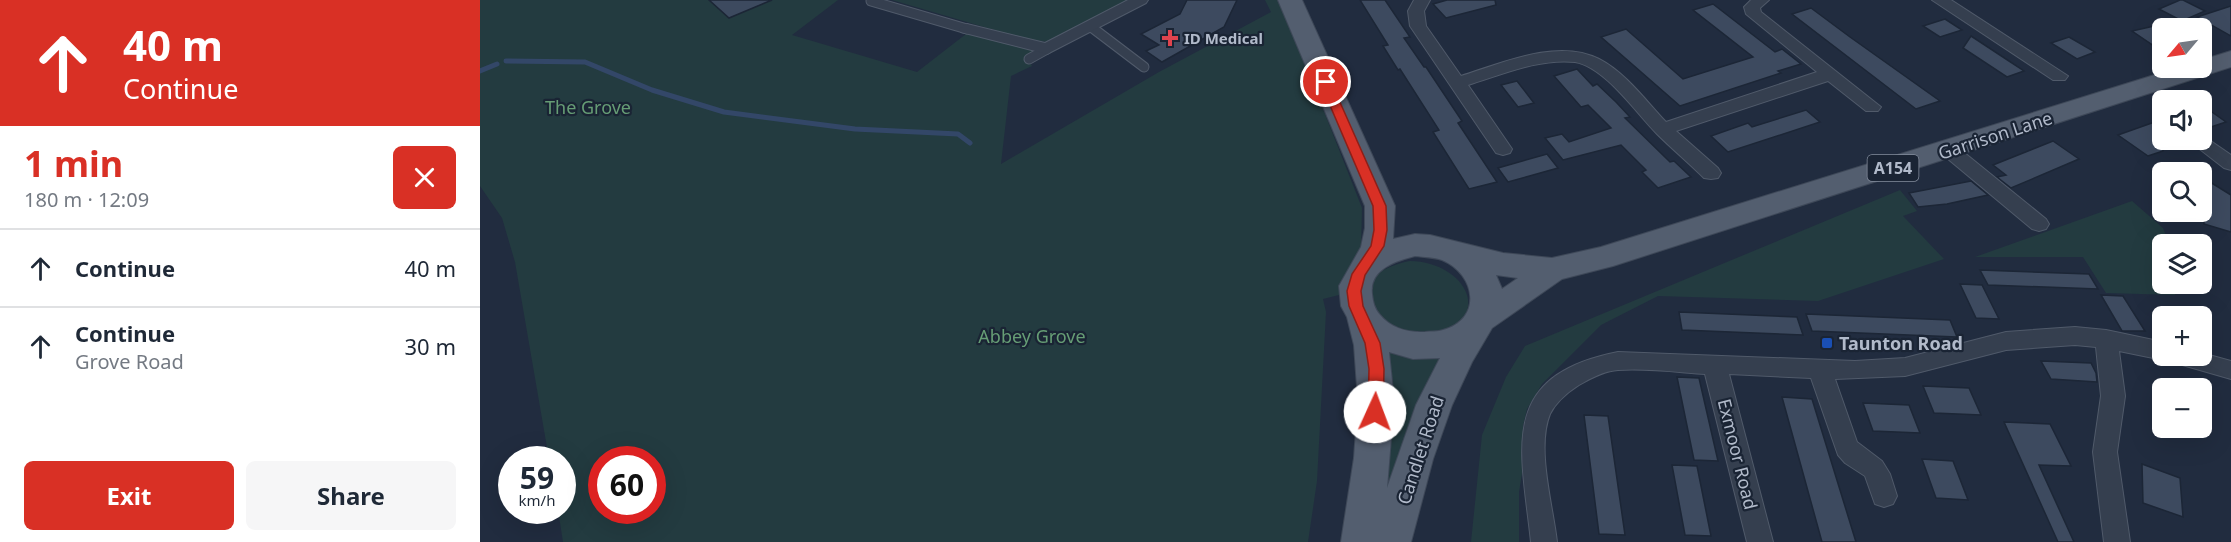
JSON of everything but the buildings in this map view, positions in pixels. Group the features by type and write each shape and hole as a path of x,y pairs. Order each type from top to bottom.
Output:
{"main road":[{"path":"1290,0 1380,206 1381,230 1378,246 1370,261 1359,274 1354,291 1356,306 1363,319 1386,337 1416,346 1454,341 1478,324 1488,299 1487,290 1478,271 1451,252 1417,235 1380,206"},
{"name":"Garrison Lane","path":"1451,252 1503,265 1552,270 1602,258 2231,59"},
{"path":"1370,261 1390,249 1402,246 1415,245 1451,252"},
{"name":"Garrison Lane","path":"1478,324 1552,270"},
{"name":"Candlet Road","path":"1361,542 1377,394 1372,343 1363,319"},
{"name":"Candlet Road","path":"1391,542 1423,430 1436,398 1478,324"}],"street":[{"path":"967,29 1047,49 1140,0"},
{"path":"1422,0 1416,11 1416,22 1503,149"},
{"path":"1761,0 1752,7 1754,14 1872,107"},
{"path":"1940,0 2058,76"},
{"path":"1457,82 1551,57 1577,57 1598,66 1711,173"},
{"path":"1663,129 1830,74"},
{"path":"1948,150 2039,224"},
{"path":"2211,150 2231,164"},
{"path":"1544,542 1534,431 1538,416 1560,387 1571,377 1599,364 1618,362 1855,370 1905,367 2006,341 2075,336 2106,339 2152,349"},
{"path":"2106,339 2113,396 2105,452 2117,542"},
{"path":"2212,365 2231,370"},
{"name":"Exmoor Road","path":"1715,366 1760,542"},
{"path":"1820,369 1847,448 1852,455 1873,467 1880,477 1884,496"}],"lane":[{"path":"871,1 967,29"},
{"path":"1090,26 1144,68"},
{"path":"1029,59 1047,49"}],"green space":[{"name":"Abbey Grove","path":"480,0 838,0 792,35 917,72 966,34 1037,50 1026,55 1032,66 1011,76 1001,164 1159,72 1271,12 1265,0 1280,0 1362,208 1361,248 1339,295 1323,299 1326,312 1317,481 1308,542 563,542 560,524 576,524 576,446 547,446 515,262 502,218 480,186"},
{"path":"892,0 1131,0 1048,42 1025,39"},
{"path":"1900,190 1917,211 1903,216 1944,259 1818,301 1658,296 1601,325 1542,384 1527,409 1523,426 1525,455 1519,492 1519,542 1471,542 1482,435 1506,377 1525,346"},
{"path":"2132,201 2152,218 2152,222 2156,222 2163,228 2165,234 2152,234 2152,294 2175,295 2106,293 2083,257 1975,257"},
{"path":"1410,261 1430,264 1447,271 1459,281 1466,293 1468,306 1464,317 1452,327 1415,337 1374,316 1369,291 1373,279 1390,267"},
{"path":"1381,349 1403,357 1435,357 1440,361 1370,542"}],"waterway":[{"path":"506,61 585,62 652,90 724,112 855,129 958,134 970,143"},
{"path":"480,71 497,64"}],"place":[{"name":"ID Medical","path":"1170,38"},
{"name":"Taunton Road","path":"1827,343"}],"route":[{"path":"1326,82 1380,206 1381,230 1378,246 1370,261 1359,274 1354,291 1356,306 1372,343 1376,369 1375,412"}],"park label":[{"name":"The Grove","path":"588,107"}]}
